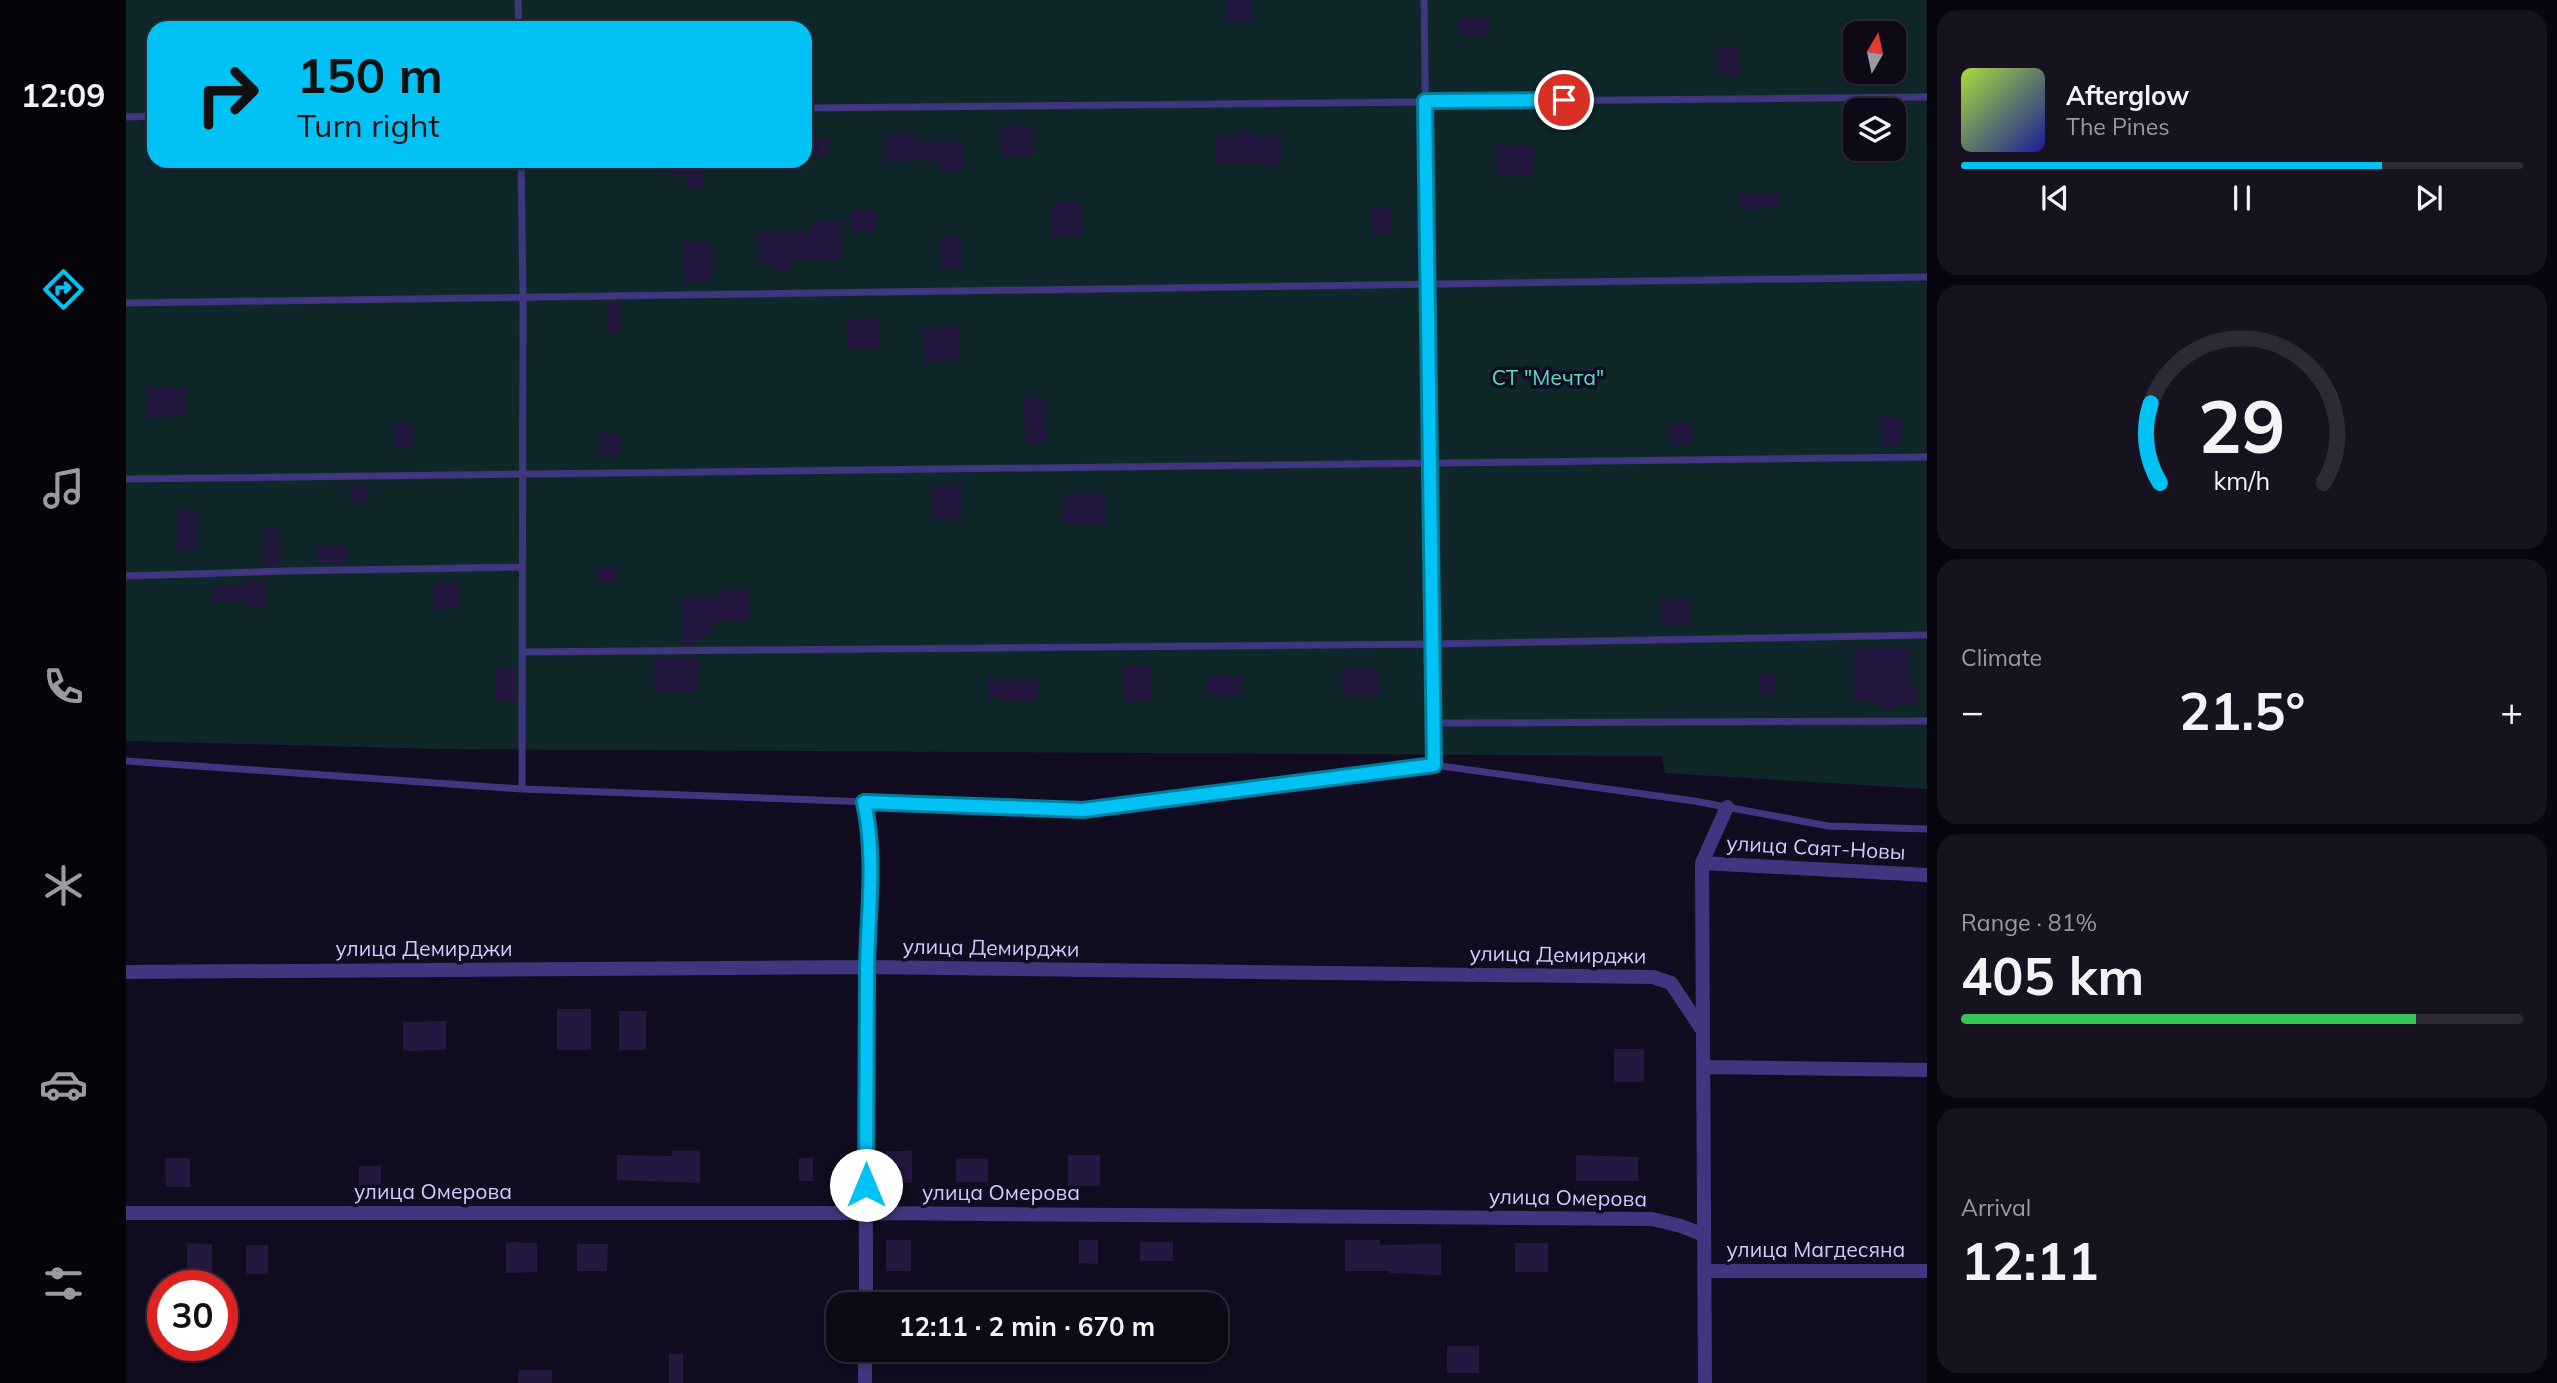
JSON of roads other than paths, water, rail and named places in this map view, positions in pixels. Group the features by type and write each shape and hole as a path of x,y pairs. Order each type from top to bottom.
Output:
{"street":[{"path":"864,802 869,824 870,856 866,1292"},
{"path":"1705,1383 1702,863 1727,807"},
{"name":"улица Саят-Новы","path":"1702,863 1927,875"},
{"name":"улица Демирджи","path":"126,972 867,967 1653,976 1671,983 1703,1031"},
{"path":"1703,1067 1927,1070"},
{"name":"улица Омерова","path":"126,1213 866,1213 1653,1219 1704,1235"},
{"name":"улица Магдесяна","path":"1704,1271 1927,1271"},
{"path":"865,1362 865,1383"}],"lane":[{"path":"519,0 519,21"},
{"path":"1424,0 1434,765"},
{"path":"812,108 1927,97"},
{"path":"126,117 147,116"},
{"path":"521,168 522,789"},
{"path":"126,303 523,295 1927,277"},
{"path":"126,479 1927,457"},
{"path":"126,576 522,567"},
{"path":"522,652 1433,644 1927,635"},
{"path":"1434,723 1927,721"},
{"path":"126,761 522,789 1083,810 1434,765 1727,807 1828,826 1927,829"}],"park label":[{"name":"СТ \"Мечта\"","path":"1548,378"}]}
